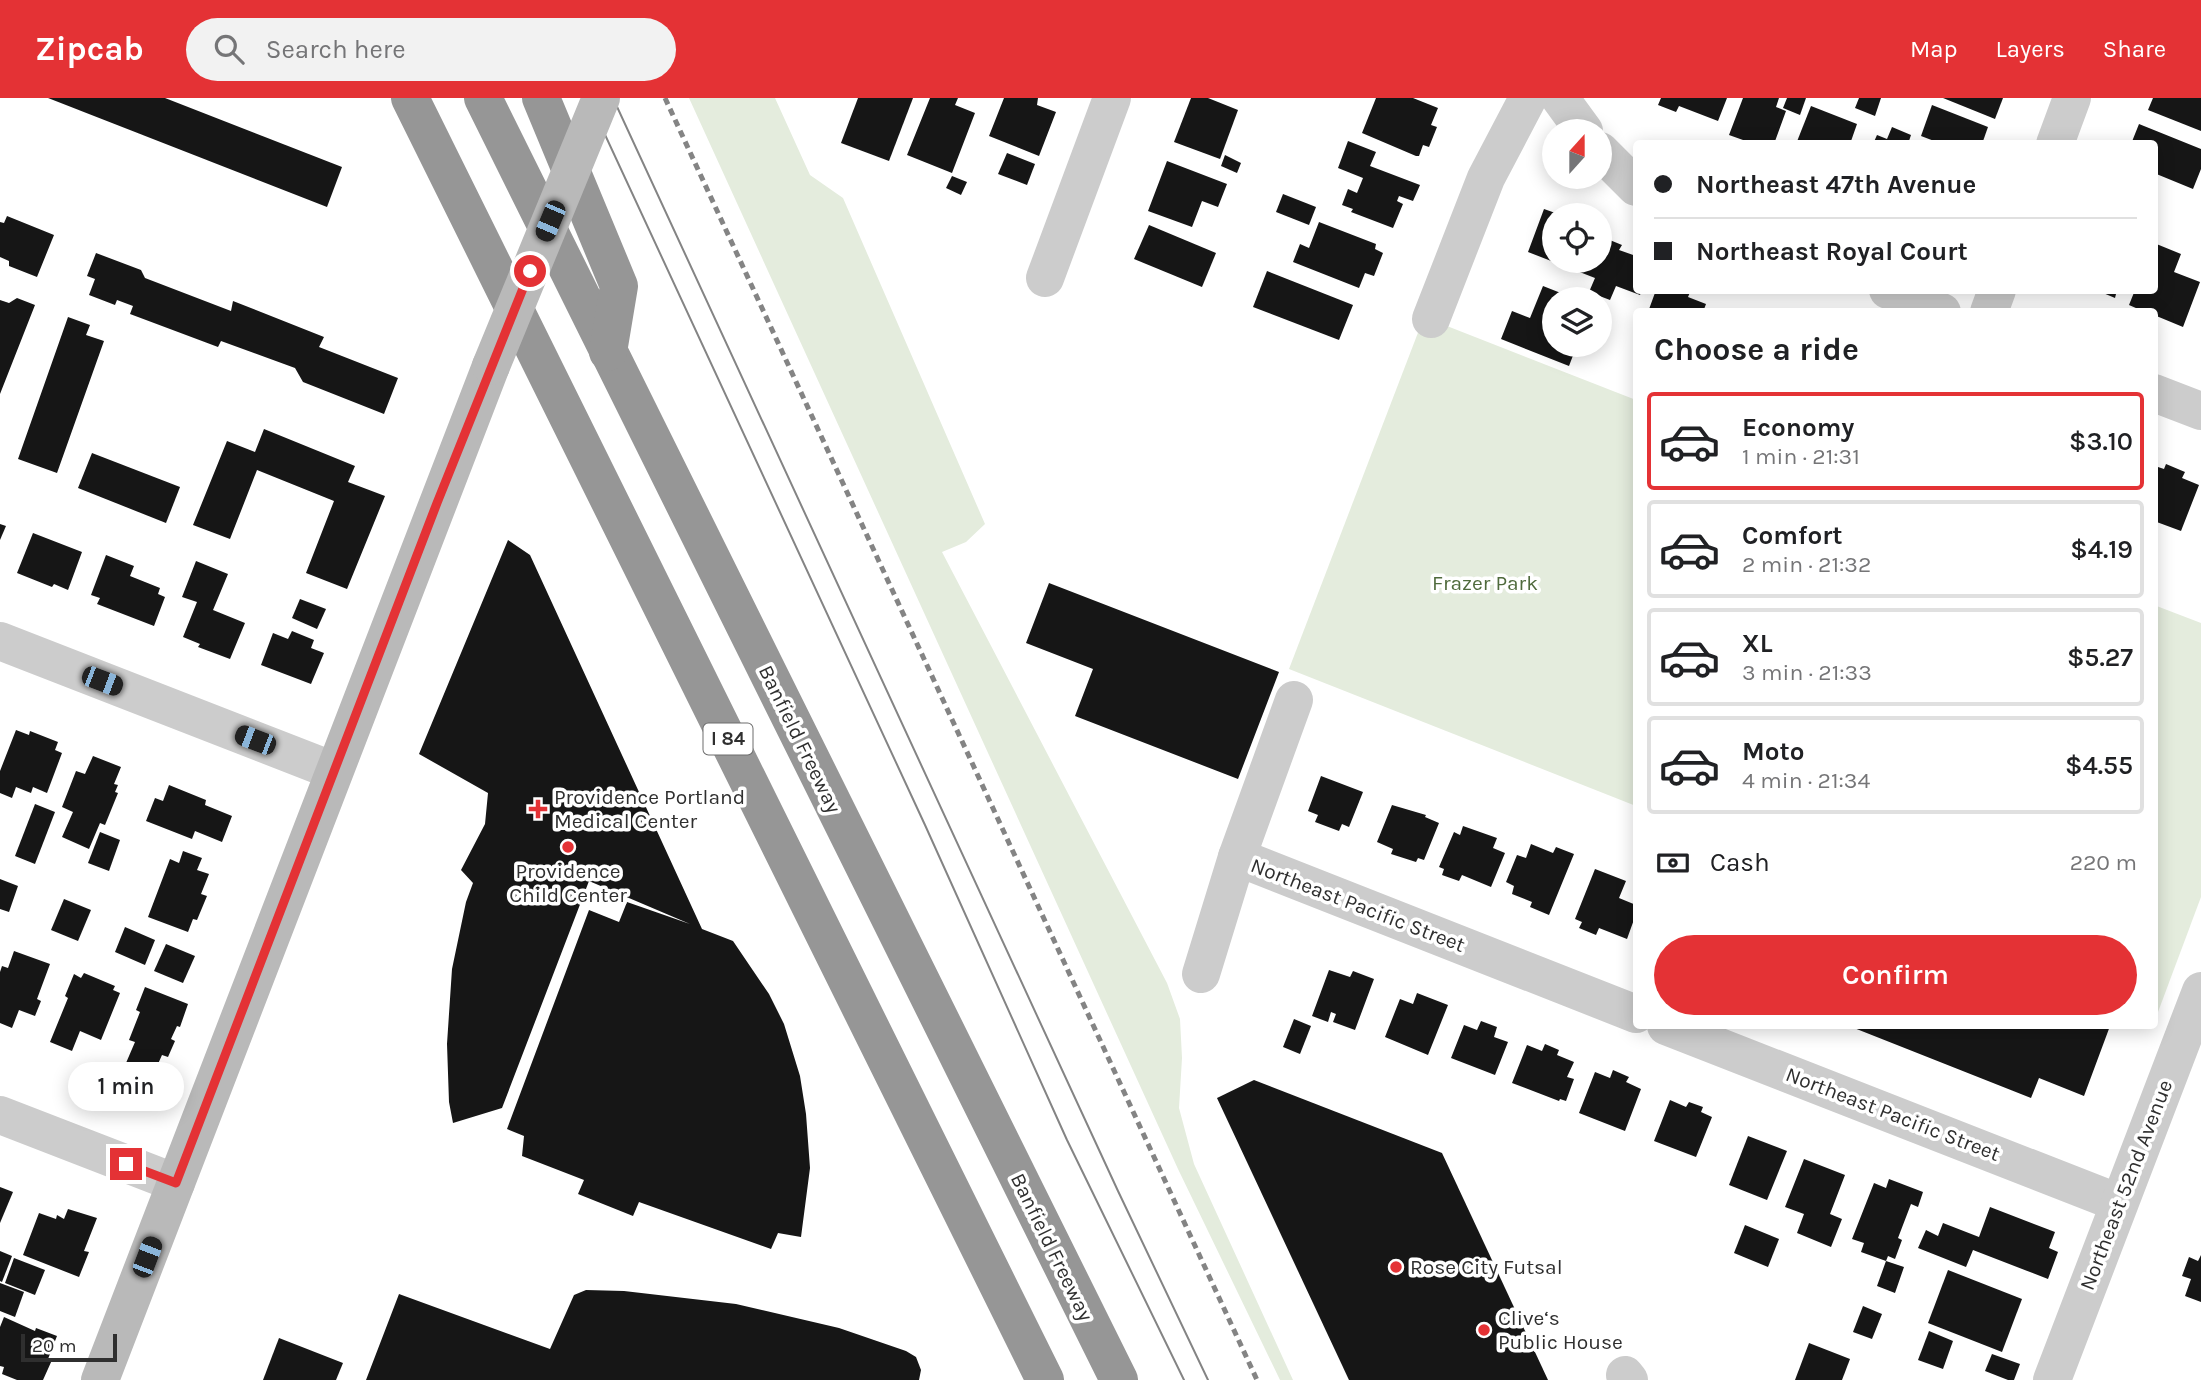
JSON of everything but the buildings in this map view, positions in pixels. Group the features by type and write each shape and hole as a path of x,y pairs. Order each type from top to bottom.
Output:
{"highway":[{"name":"I 84","path":"410,98 1045,1380"},
{"name":"Banfield Freeway","path":"483,98 1119,1380"},
{"path":"541,98 619,286 608,352"}],"main road":[{"path":"100,1380 491,366 601,98"}],"street":[{"path":"1045,278 1112,98"},
{"path":"1431,318 1486,178 1528,98"},
{"path":"1560,98 1575,119"},
{"path":"2057,140 2073,98"},
{"path":"1612,163 1633,184"},
{"path":"1898,294 1932,308"},
{"path":"2158,395 2201,411"},
{"path":"0,641 334,771"},
{"path":"1200,974 1237,857 1294,700"},
{"name":"Northeast Pacific Street","path":"1237,857 1633,1013"},
{"name":"Northeast 52nd Avenue","path":"2052,1380 2201,991"},
{"name":"Northeast Pacific Street","path":"1674,1029 2119,1203"},
{"path":"0,1115 176,1183"}],"green space":[{"path":"689,98 775,98 810,175 843,198 985,524 966,542 942,552 1167,983 1180,1019 1182,1058 1179,1108 1194,1164 1293,1380 1280,1380 1178,1169"},
{"name":"Frazer Park","path":"1424,317 1633,399 1633,805 1289,669"},
{"path":"2158,607 2201,623 2201,897 2158,1012"}],"tram line":[{"path":"588,98 925,825 1067,1140 1184,1380"},
{"path":"613,98 1208,1380"}],"railway":[{"path":"665,98 1257,1380"}],"place":[{"name":"Providence Portland Medical Center","path":"538,809"},
{"name":"Providence Child Center","path":"568,847"},
{"name":"Rose City Futsal","path":"1396,1267"},
{"name":"Clive‘s Public House","path":"1484,1330"}],"route":[{"path":"126,1164 176,1183 437,503 530,271"}]}
